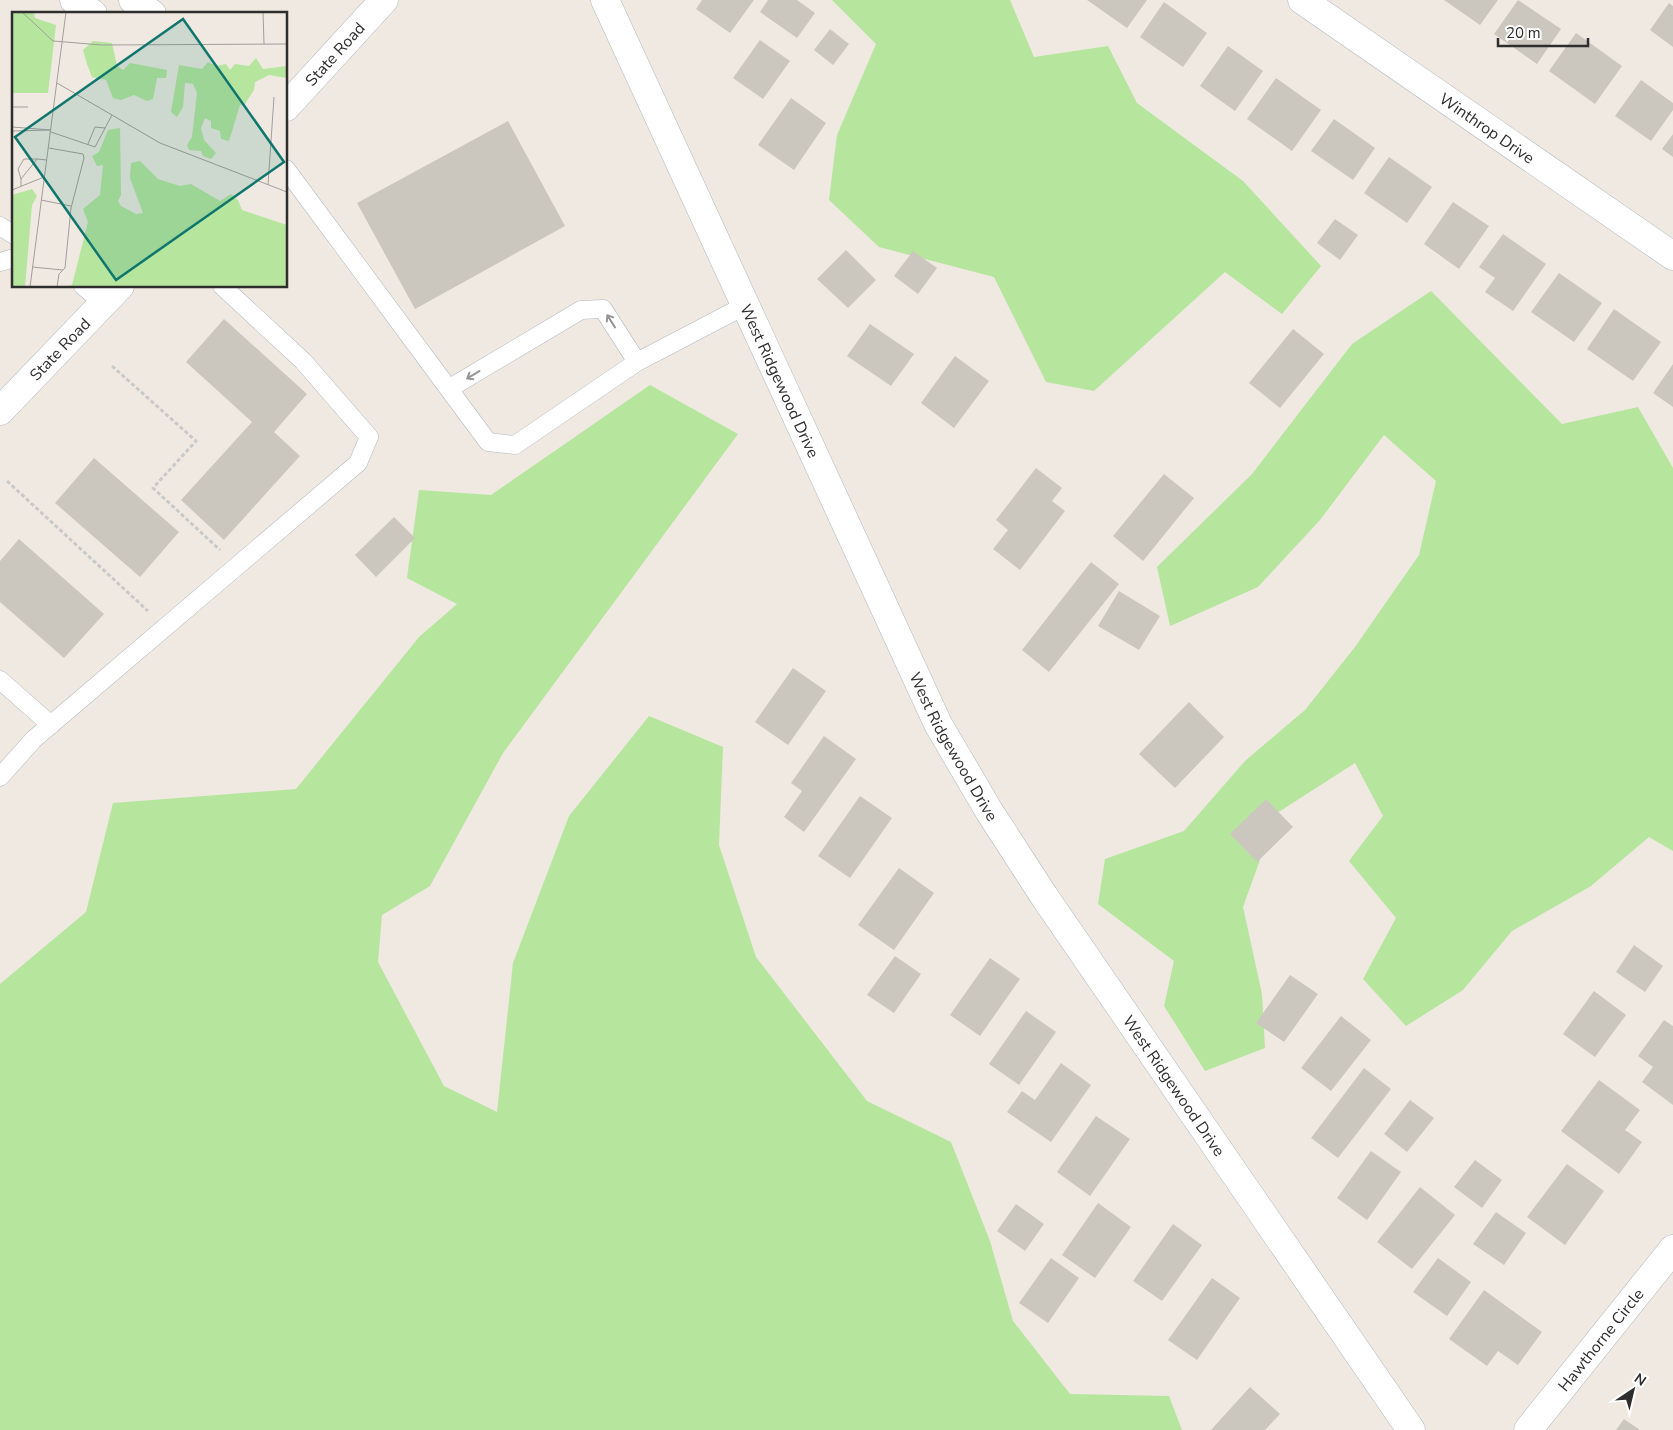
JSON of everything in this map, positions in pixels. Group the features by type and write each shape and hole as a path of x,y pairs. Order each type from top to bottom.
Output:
{"street":[{"path":"74,0 90,12"},
{"path":"133,0 149,12"},
{"name":"State Road","path":"288,105 384,0"},
{"name":"West Ridgewood Drive","path":"605,0 919,686 956,756 1044,896 1410,1430"},
{"name":"Winthrop Drive","path":"1302,0 1673,256"},
{"name":"State Road","path":"1,409 112,295"},
{"name":"Hawthorne Circle","path":"1528,1430 1673,1249"}],"lane":[{"path":"288,172 450,388 488,442 516,445 637,362 746,305"},
{"path":"0,226 12,234"},
{"path":"89,288 112,295"},
{"path":"0,777 34,739 358,463 369,437 303,362 224,288"},
{"path":"450,388 581,310 603,309 637,362"},
{"path":"0,680 51,725"}],"path":[{"path":"112,366 196,440 153,488 237,566"},
{"path":"7,480 165,628"}],"green space":[{"path":"832,0 1010,0 1034,57 1108,46 1137,103 1243,181 1321,266 1282,314 1225,272 1094,391 1046,382 994,277 879,247 829,200 837,135 876,44"},
{"path":"1431,291 1562,424 1638,407 1673,468 1673,851 1649,837 1591,886 1512,931 1463,990 1406,1026 1363,979 1396,918 1349,861 1383,816 1355,763 1277,813 1243,907 1262,994 1265,1048 1205,1071 1164,1006 1174,961 1098,904 1105,859 1184,831 1245,761 1305,710 1355,647 1419,555 1436,481 1384,435 1320,520 1258,587 1170,626 1157,567 1252,474 1352,344"},
{"path":"650,385 738,434 503,753 430,886 382,915 378,962 444,1086 497,1112 513,963 569,816 649,716 723,747 719,845 756,957 867,1101 951,1142 990,1241 1013,1321 1070,1394 1169,1396 1182,1430 0,1430 0,984 86,912 113,803 296,789 419,637 457,604 407,578 419,490 491,495"}],"building":[{"path":"702,0 754,0 730,33 696,9"},
{"path":"768,0 797,0 815,13 797,38 760,12"},
{"path":"1087,0 1147,0 1127,28"},
{"path":"1444,0 1498,0 1480,25"},
{"path":"1518,0 1561,29 1537,64 1494,34"},
{"path":"1164,2 1207,33 1183,67 1140,37"},
{"path":"1669,3 1673,6 1673,47 1650,30"},
{"path":"830,29 849,44 833,65 814,50"},
{"path":"1576,33 1622,66 1595,104 1549,71"},
{"path":"760,40 790,61 763,99 733,78"},
{"path":"1228,46 1263,71 1235,111 1200,86"},
{"path":"1276,78 1321,110 1292,151 1247,119"},
{"path":"1641,80 1673,103 1673,110 1651,141 1615,116"},
{"path":"791,98 826,123 794,170 758,145"},
{"path":"1334,119 1375,148 1353,180 1311,151"},
{"path":"508,121 565,226 415,309 357,203"},
{"path":"1673,134 1673,157 1662,149"},
{"path":"1389,157 1432,187 1407,223 1364,193"},
{"path":"1453,202 1489,226 1459,269 1424,244"},
{"path":"1335,219 1358,235 1340,260 1317,243"},
{"path":"1503,234 1546,264 1513,311 1485,292 1495,278 1479,267"},
{"path":"846,250 876,280 848,308 817,279"},
{"path":"913,251 937,268 918,294 894,276"},
{"path":"1559,273 1602,303 1574,342 1531,312"},
{"path":"1614,309 1661,342 1633,381 1587,349"},
{"path":"224,319 307,394 274,432 300,456 224,540 181,500 252,422 186,362"},
{"path":"870,324 914,354 891,386 847,356"},
{"path":"1293,329 1324,354 1280,408 1249,383"},
{"path":"955,356 989,381 954,428 921,403"},
{"path":"1673,364 1673,407 1653,393"},
{"path":"94,458 179,532 140,577 55,503"},
{"path":"1036,468 1062,488 1052,501 1065,511 1020,570 993,549 1008,530 996,520"},
{"path":"1164,474 1194,498 1143,561 1113,536"},
{"path":"394,517 415,538 376,577 355,555"},
{"path":"19,539 104,614 64,658 0,602 0,561"},
{"path":"1091,562 1119,584 1049,672 1022,650"},
{"path":"1119,591 1160,616 1139,650 1098,626"},
{"path":"793,668 826,691 788,745 755,722"},
{"path":"1189,702 1224,737 1175,788 1139,754"},
{"path":"824,736 856,759 804,832 784,817 802,791 791,783"},
{"path":"860,796 892,818 850,878 818,856"},
{"path":"1266,799 1293,827 1257,862 1230,834"},
{"path":"899,868 934,893 894,950 858,925"},
{"path":"1634,945 1663,966 1645,992 1616,972"},
{"path":"895,956 921,974 894,1013 867,995"},
{"path":"990,958 1020,979 980,1036 950,1015"},
{"path":"1290,975 1318,994 1284,1042 1256,1023"},
{"path":"1594,991 1626,1015 1595,1057 1563,1034"},
{"path":"1026,1011 1056,1032 1019,1085 989,1064"},
{"path":"1341,1016 1371,1040 1331,1091 1301,1068"},
{"path":"1664,1020 1673,1026 1673,1105 1642,1082 1653,1067 1638,1056"},
{"path":"1061,1063 1091,1085 1051,1142 1007,1112 1022,1091 1035,1100"},
{"path":"1364,1068 1391,1089 1338,1158 1311,1138"},
{"path":"1599,1080 1640,1110 1625,1130 1642,1142 1619,1174 1561,1131"},
{"path":"1410,1100 1434,1118 1407,1152 1384,1134"},
{"path":"1096,1116 1130,1139 1090,1196 1057,1172"},
{"path":"1371,1151 1401,1172 1367,1220 1337,1198"},
{"path":"1475,1160 1502,1180 1482,1208 1454,1187"},
{"path":"1567,1164 1604,1191 1565,1245 1527,1217"},
{"path":"1420,1187 1455,1215 1412,1269 1377,1242"},
{"path":"1098,1203 1131,1227 1095,1278 1062,1255"},
{"path":"1016,1204 1044,1224 1025,1251 997,1231"},
{"path":"1496,1212 1526,1233 1504,1265 1473,1244"},
{"path":"1173,1224 1202,1245 1162,1301 1133,1281"},
{"path":"1051,1258 1079,1278 1048,1323 1019,1303"},
{"path":"1438,1258 1471,1282 1447,1316 1413,1292"},
{"path":"1212,1278 1240,1298 1197,1360 1168,1340"},
{"path":"1484,1290 1542,1332 1518,1365 1498,1351 1487,1366 1449,1339"},
{"path":"1250,1387 1280,1414 1265,1430 1211,1430"},
{"path":"1624,1419 1640,1430 1616,1430"}]}
